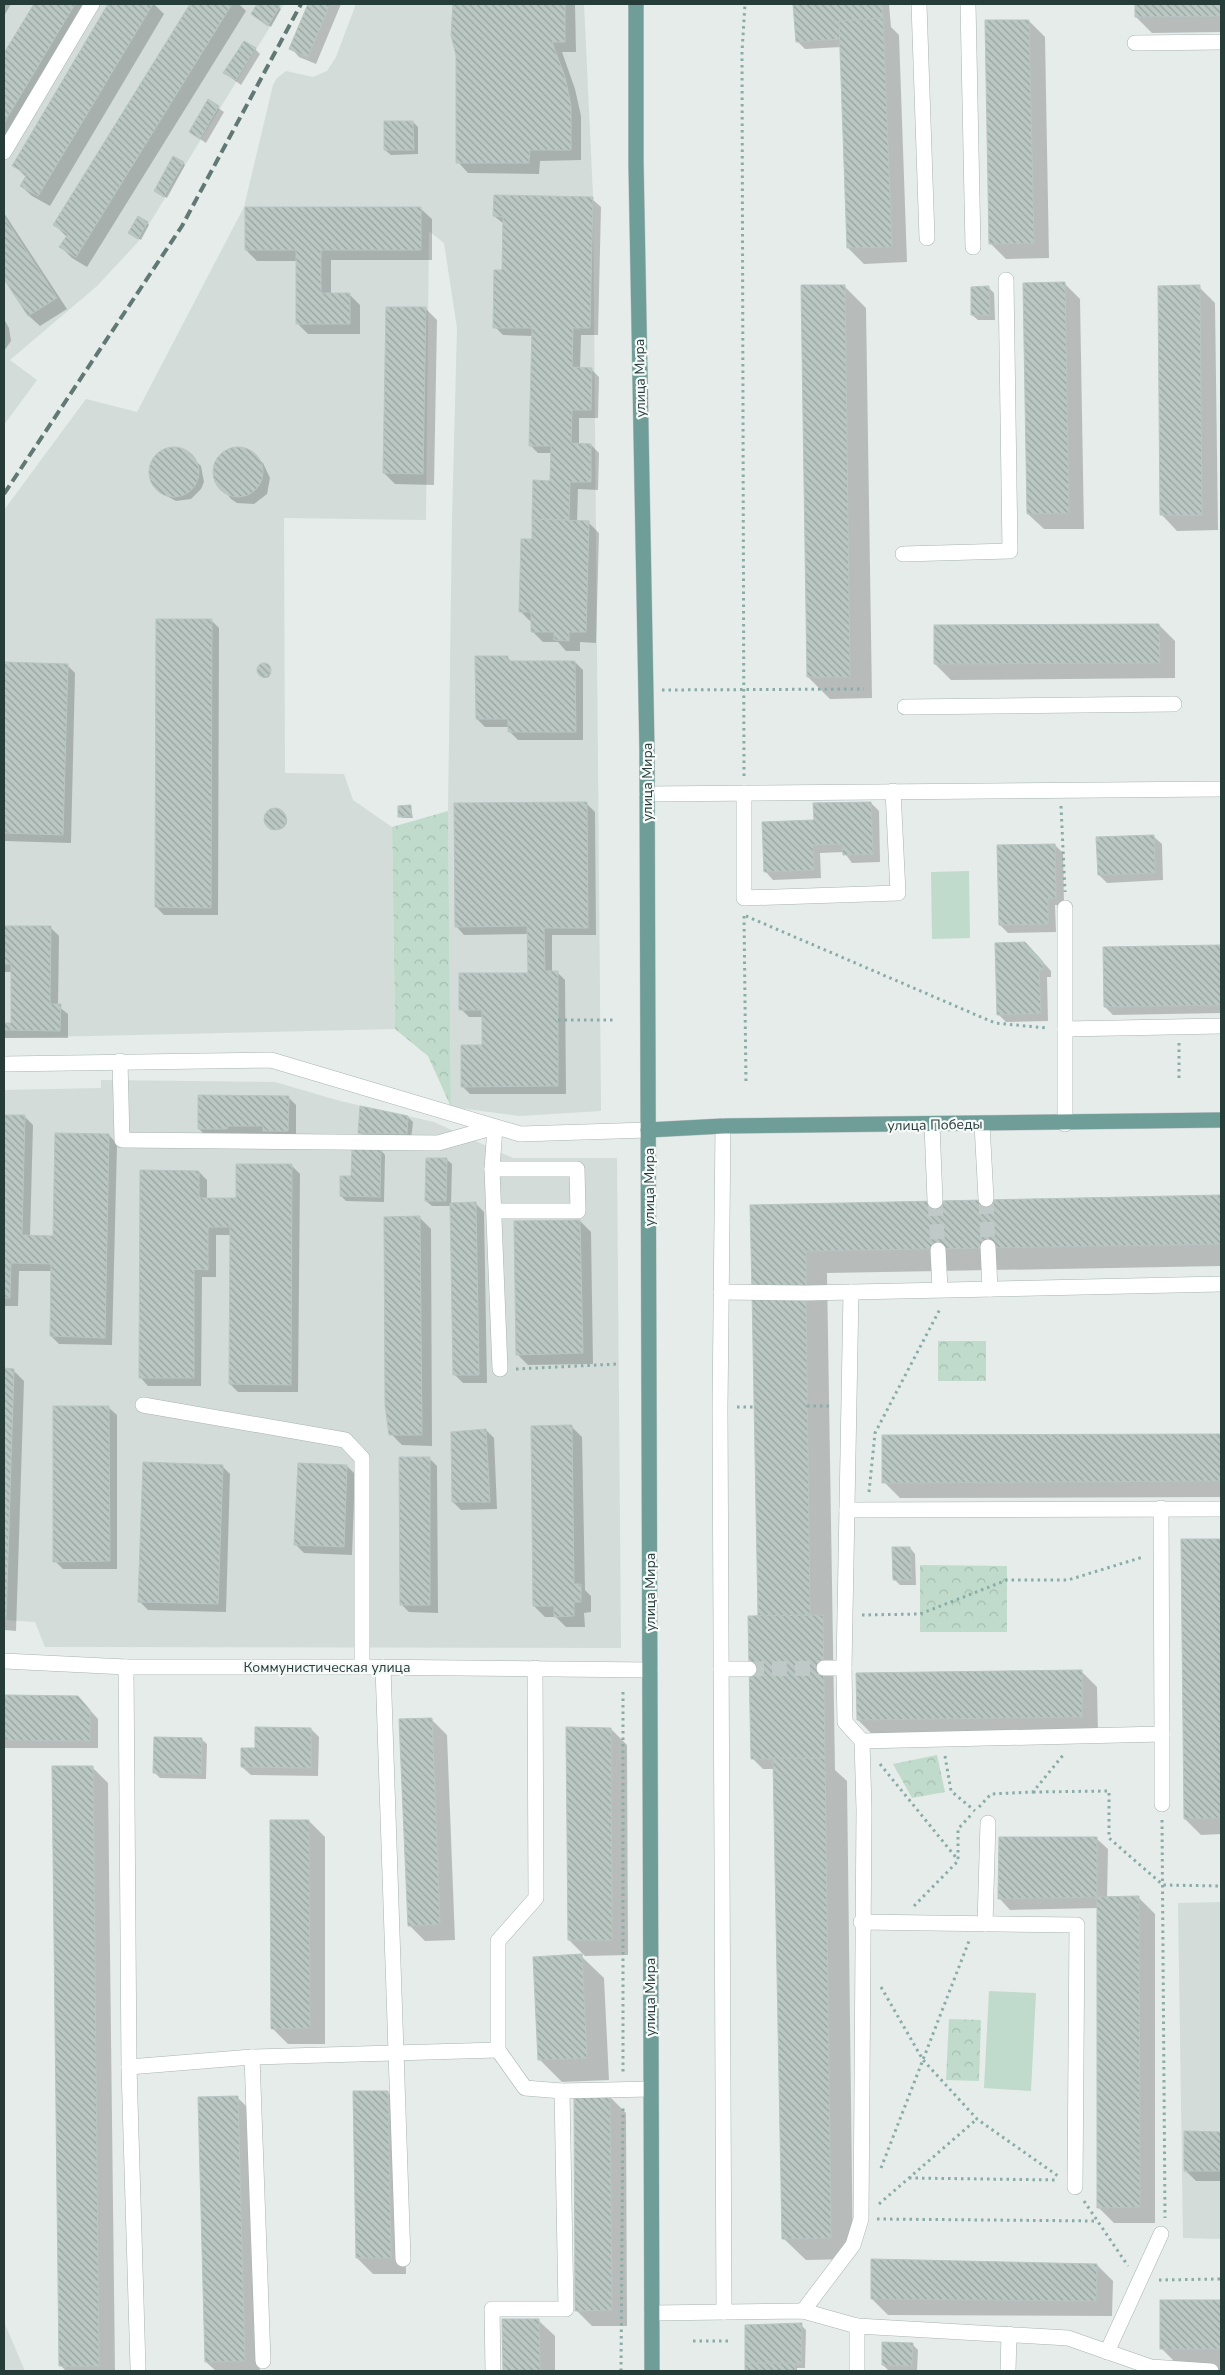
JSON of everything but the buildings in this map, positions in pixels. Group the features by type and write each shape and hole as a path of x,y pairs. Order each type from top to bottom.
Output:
{"main road":[{"name":"улица Мира","path":"636,4 636,173 647,794 652,2371"},
{"name":"улица Победы","path":"648,1130 723,1126 1065,1124 1221,1120"}],"street":[{"path":"4,152 92,4"},
{"path":"919,4 927,238"},
{"path":"968,4 973,247"},
{"path":"1135,42 1221,42"},
{"path":"903,554 1010,551 1006,280"},
{"path":"905,707 1174,704"},
{"path":"647,794 1221,789"},
{"path":"744,793 744,898 898,894 893,791"},
{"path":"1065,908 1065,1124"},
{"path":"1065,1029 1221,1026"},
{"path":"4,1064 271,1060 520,1134 648,1130"},
{"path":"120,1061 122,1140 438,1143 495,1127"},
{"path":"982,1124 986,1198"},
{"path":"932,1125 935,1201"},
{"path":"723,1126 721,1669 724,2312"},
{"path":"495,1127 492,1169 500,1369"},
{"path":"492,1169 577,1169 578,1211 494,1211"},
{"path":"988,1247 990,1289"},
{"path":"938,1250 945,1289"},
{"path":"721,1292 852,1292 1221,1284"},
{"path":"803,2311 853,2246 861,2219 864,1809 862,1741 845,1722 844,1668 852,1292"},
{"path":"143,1406 345,1440 362,1458 362,1667"},
{"path":"1161,1508 1162,1804"},
{"path":"847,1510 1221,1508"},
{"name":"Коммунистическая улица","path":"4,1661 126,1668 383,1667 650,1670"},
{"path":"383,1667 403,2259"},
{"path":"126,1668 129,2067 138,2368"},
{"path":"535,1668 536,1898 498,1941 498,2050 526,2088 562,2091 650,2089"},
{"path":"824,1668 844,1668"},
{"path":"721,1669 749,1669"},
{"path":"862,1741 1162,1734"},
{"path":"980,1924 988,1823"},
{"path":"862,1922 1077,1924 1075,2187"},
{"path":"129,2067 252,2057 498,2050"},
{"path":"252,2057 263,2361"},
{"path":"492,2371 492,2309 566,2309 562,2091"},
{"path":"1107,2352 1138,2280 1161,2234"},
{"path":"652,2313 803,2311 857,2326 1068,2338 1150,2367 1211,2371"},
{"path":"857,2326 857,2371"},
{"path":"1008,2371 1009,2334"}],"path":[{"path":"744,793 742,52 745,4"},
{"path":"646,690 864,688"},
{"path":"1061,790 1065,908"},
{"path":"744,898 746,1086"},
{"path":"744,916 995,1023 1065,1029"},
{"path":"558,1020 616,1020"},
{"path":"1178,1027 1179,1080"},
{"path":"867,1510 875,1433 945,1289"},
{"path":"500,1369 618,1364"},
{"path":"807,1406 849,1405"},
{"path":"845,1616 920,1614 1007,1580 1068,1580 1118,1563 1161,1553"},
{"path":"621,2371 623,1692"},
{"path":"942,1739 951,1791 975,1811"},
{"path":"862,1741 958,1861"},
{"path":"1033,1792 1109,1791 1109,1838 1163,1886 1221,1886"},
{"path":"1161,2234 1166,2224 1162,1804"},
{"path":"878,2175 923,2060 980,1924"},
{"path":"880,1985 923,2060 977,2119 1064,2180 909,2178"},
{"path":"861,2219 977,2119"},
{"path":"1075,2187 1138,2280 1221,2279"},
{"path":"861,2219 1098,2221"},
{"path":"693,2341 732,2341"}],"shaded area":[{"path":"4,4 284,4 138,242 97,286 10,360 37,380 4,425"},
{"path":"356,4 584,4 593,196 601,1111 519,1116 451,1107 448,811 457,328 444,243 429,231 426,520 284,518 285,773 344,774 353,800 392,827 395,1029 4,1038 4,510 86,399 137,412 244,207 273,85 277,78 286,71 313,77 327,71 336,57"},
{"path":"101,1080 275,1082 340,1101 434,1122 513,1158 617,1158 621,1648 45,1647 35,1622 4,1620 4,1090 101,1088"},
{"path":"1221,1902 1221,2239 1183,2238 1178,1903"},
{"path":"4,2322 25,2371 4,2371"}],"green space":[{"path":"448,811 451,1107 428,1056 395,1029 392,827"},
{"path":"969,871 970,938 932,939 931,872"},
{"path":"938,1341 986,1341 986,1381 938,1381"},
{"path":"920,1565 1007,1566 1007,1632 920,1632"},
{"path":"937,1755 945,1792 912,1798 893,1764"},
{"path":"989,1991 1036,1993 1031,2091 984,2088"},
{"path":"949,2019 981,2020 979,2081 946,2080"}],"tunnel":[{"path":"986,1199 988,1247"},
{"path":"935,1201 938,1250"},
{"path":"749,1669 824,1668"}],"railway":[{"path":"4,494 182,226 301,4"}]}
